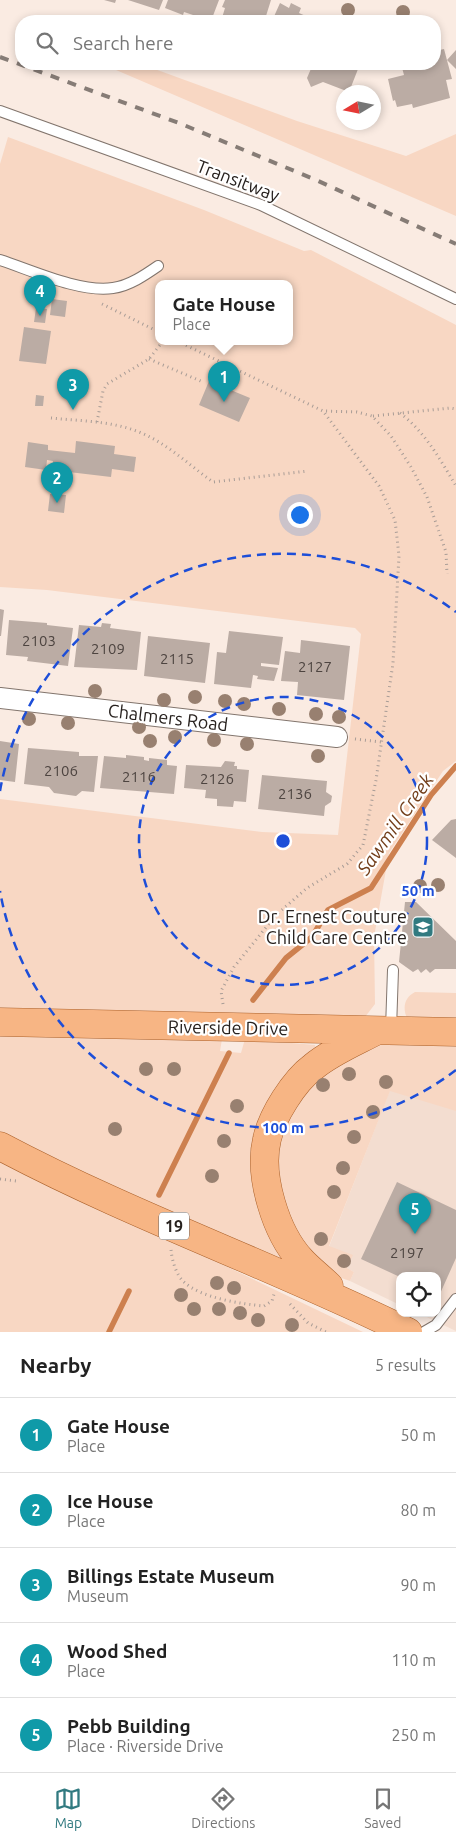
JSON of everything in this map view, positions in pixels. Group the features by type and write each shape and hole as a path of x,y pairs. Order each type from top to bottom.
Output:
{"main road":[{"name":"Riverside Drive","path":"0,1022 456,1032"},
{"path":"349,1303 300,1260 283,1234 269,1199 265,1168 266,1140 287,1096 312,1067 383,1031"},
{"name":"19","path":"0,1146 70,1180 349,1303 408,1332"}],"street":[{"name":"Chalmers Road","path":"0,698 337,737"}],"lane":[{"name":"Transitway","path":"0,111 260,205 456,299"},
{"path":"0,260 68,282 92,287 113,288 140,278 158,266"},
{"path":"383,1031 393,970"},
{"path":"424,1332 436,1325 456,1299"}],"path":[{"path":"98,302 155,330"},
{"path":"97,422 103,390 106,384 149,359 160,345"},
{"path":"186,345 323,411 357,412 372,416 456,409"},
{"path":"149,359 203,382"},
{"path":"223,1006 221,991 234,967 276,915 307,888 347,864 363,845 381,742 394,643 399,556 395,520 379,486 323,411"},
{"path":"400,413 415,425 437,454 456,486"},
{"path":"372,416 391,436 427,497 446,552 447,574"},
{"path":"51,418 97,422 139,432 175,453 213,482 308,471"},
{"path":"337,737 381,742"},
{"path":"170,1245 178,1274 183,1281 193,1288 218,1298 264,1306 272,1301 274,1294"},
{"path":"286,1299 308,1323 326,1332"}],"shaded area":[{"path":"116,70 157,70 297,121 406,156 456,134 456,216"},
{"path":"8,137 204,210 304,251 311,250 456,325 456,761 443,771 389,853 374,937 375,1004 365,1017 0,1012 0,799 262,832 338,835 361,634 355,628 47,590 0,587 0,164"},
{"path":"415,992 456,993 456,1019 407,1018 405,1003"},
{"path":"0,1036 222,1039 220,1051 241,1053 245,1039 315,1045 316,1049 264,1122 304,1275 0,1133"},
{"path":"456,1042 456,1111 390,1091 329,1246 353,1255 347,1268 354,1272 350,1281 330,1274 284,1221 275,1146 308,1082 373,1045"},
{"path":"390,1090 456,1097 456,1331 426,1317 441,1317 441,1272 396,1272 396,1303 350,1281 354,1272 347,1268 329,1247"},
{"path":"0,1157 32,1173 363,1332 0,1332"}],"building":[{"path":"104,0 116,0 115,3"},
{"path":"128,0 163,0 159,10"},
{"path":"168,0 219,0 213,15 193,15 184,12 183,15 165,8"},
{"path":"225,0 271,0 266,15 223,15 225,8 222,7"},
{"path":"280,3 289,8 291,3 301,8 299,13 304,15 275,15"},
{"path":"444,49 452,79 446,80 450,98 413,108 412,104 397,107 395,100 393,101 388,79 404,75 403,70 441,70 441,50"},
{"path":"456,50 456,69 447,60"},
{"path":"310,70 358,70 352,85 336,85 336,87 323,82 311,87 307,78"},
{"path":"52,299 67,301 65,317 50,315"},
{"path":"36,308 47,309 45,323 34,322"},
{"path":"24,327 51,331 46,364 19,361"},
{"path":"209,381 250,398 239,422 199,405"},
{"path":"36,395 44,396 43,406 35,406"},
{"path":"76,441 115,446 114,454 136,457 134,472 112,469 111,477 52,470 53,461 47,460 46,470 25,467 28,442 48,445 48,450 75,453"},
{"path":"50,494 66,495 64,513 48,511"},
{"path":"0,609 4,610 1,636 0,636"},
{"path":"9,620 47,623 47,625 73,628 68,666 27,661 28,657 6,655"},
{"path":"102,623 111,624 110,628 141,632 137,670 74,667 79,625 101,627"},
{"path":"229,631 283,637 279,665 261,663 261,666 278,668 274,681 257,679 258,676 253,675 251,688 214,684 217,652 226,653"},
{"path":"148,636 210,643 205,683 144,676"},
{"path":"301,640 350,646 344,700 297,695 298,682 281,681 285,651 300,653"},
{"path":"0,741 19,744 15,782 0,780"},
{"path":"28,748 79,752 79,756 98,756 94,792 82,791 76,796 54,793 49,787 24,784"},
{"path":"126,755 144,757 144,760 149,761 149,758 167,760 167,765 177,766 174,794 100,788 104,756 126,758"},
{"path":"225,761 235,762 234,766 237,766 237,769 249,770 246,802 234,801 233,807 217,806 217,799 205,798 206,790 184,788 186,765 221,767"},
{"path":"262,775 327,781 326,792 332,796 331,802 325,806 324,816 258,809"},
{"path":"456,819 456,858 432,840 451,820"},
{"name":"Dr. Ernest Couture Child Care Centre","path":"405,902 416,902 456,941 456,969 435,969 430,973 426,969 421,973 418,969 413,972 399,962"},
{"path":"397,1182 456,1210 456,1258 441,1292 441,1272 396,1272 396,1275 361,1259"}],"waterway":[{"name":"Sawmill Creek","path":"253,1000 286,958 312,937 328,910 371,888 431,795 456,766"},
{"name":"Sawmill Creek","path":"159,1195 229,1053"},
{"name":"Sawmill Creek","path":"109,1332 129,1291"}],"railway":[{"path":"0,57 15,63"},
{"path":"35,70 179,123 316,180 456,244"}],"place":[{"name":"Wood Shed","path":"40,316"},
{"name":"Gate House","path":"224,402"},
{"name":"Billings Estate Museum","path":"73,410"},
{"name":"Ice House","path":"57,503"},
{"name":"Dr. Ernest Couture Child Care Centre","path":"423,927"},
{"name":"Pebb Building","path":"415,1234"}]}
